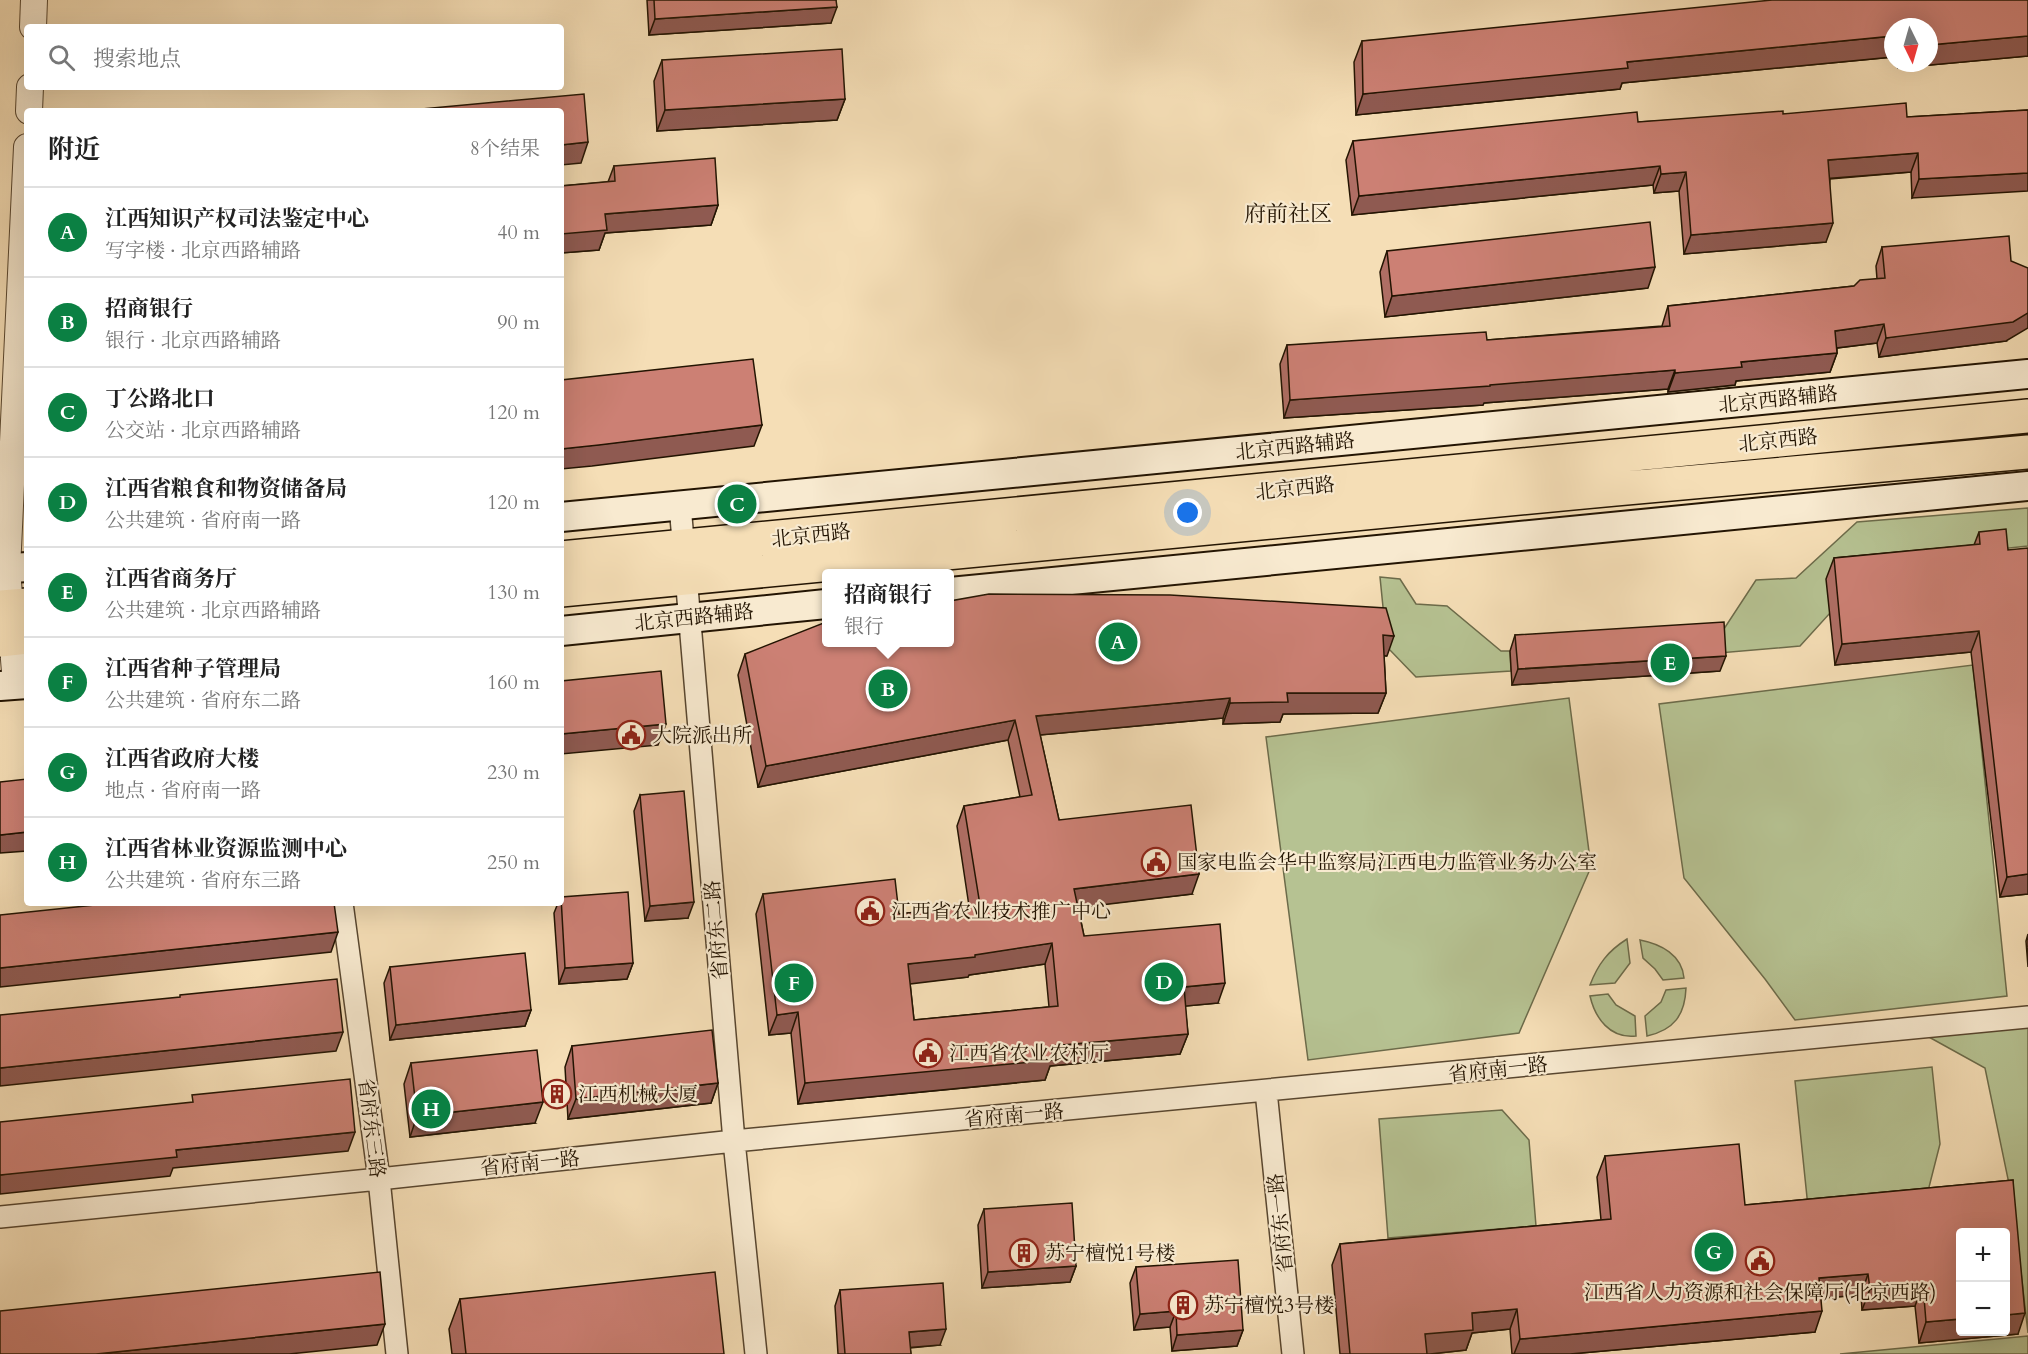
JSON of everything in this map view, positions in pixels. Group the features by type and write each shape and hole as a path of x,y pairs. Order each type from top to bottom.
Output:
{"main road":[{"name":"北京西路辅路","path":"564,516 2028,374"},
{"name":"北京西路","path":"564,558 2028,416"},
{"name":"北京西路","path":"564,590 1615,489 2028,452"},
{"path":"954,592 2028,486"},
{"name":"北京西路辅路","path":"564,631 822,604"}],"street":[{"path":"33,24 34,0"},
{"path":"29,108 30,90"},
{"path":"14,685 11,568 24,226"},
{"name":"省府东二路","path":"680,505 734,1141 756,1354"},
{"name":"省府东三路","path":"342,906 379,1179 397,1354"},
{"name":"省府南一路","path":"0,1217 734,1141 2028,1017"},
{"name":"省府东一路","path":"1266,1091 1293,1354"}],"green space":[{"path":"2028,508 2028,546 1972,552 1830,613 1800,646 1719,653 1718,638 1756,580 1796,578 1857,522"},
{"path":"1380,577 1400,579 1416,604 1447,606 1501,651 1510,651 1511,671 1416,677 1387,647"},
{"path":"1973,665 2007,996 1795,1020 1684,878 1659,704"},
{"path":"1569,698 1591,867 1519,1033 1308,1060 1266,737"},
{"path":"1627,939 1630,963 1615,983 1590,985 1604,959"},
{"path":"1640,940 1655,944 1675,957 1684,978 1663,980 1643,958"},
{"path":"1686,988 1683,1006 1676,1020 1664,1030 1647,1036 1645,1016 1661,1002 1666,990"},
{"path":"1608,994 1616,1005 1635,1016 1636,1036 1619,1034 1611,1030 1600,1019 1590,996"},
{"path":"2028,1023 2028,1333 2013,1203 1985,1068 1918,1031"},
{"path":"1932,1067 1940,1144 1927,1195 1808,1207 1795,1081"},
{"path":"1502,1110 1529,1140 1536,1226 1388,1238 1379,1119"},
{"path":"2028,1336 2028,1354 1840,1354"}],"building":[{"path":"654,0 836,0 837,7 655,19"},
{"path":"1772,0 2028,0 2028,36 1938,44 1938,18 1884,18 1884,37 1627,62 1628,68 1363,94 1362,41"},
{"path":"842,49 845,99 665,110 662,60"},
{"path":"584,94 588,142 564,145 564,108 432,108"},
{"path":"1906,103 1907,117 2028,110 2028,173 1919,179 1918,153 1828,160 1833,223 1691,235 1686,172 1661,174 1660,166 1359,196 1353,141 1637,112 1638,122 1783,111 1783,114"},
{"path":"715,158 718,205 605,214 607,230 564,234 564,186 615,181 614,166"},
{"path":"1650,222 1655,267 1392,296 1387,251"},
{"path":"2009,236 2011,261 2028,268 2028,313 2013,322 1886,338 1884,324 1835,331 1837,353 1741,362 1742,367 1675,373 1675,370 1290,400 1287,345 1486,332 1487,340 1670,326 1668,306 1854,286 1860,280 1885,278 1882,247"},
{"path":"753,359 762,425 564,449 564,380"},
{"path":"2006,529 2008,550 2028,548 2028,874 2007,877 1979,631 1842,644 1834,558 1980,544 1979,532"},
{"path":"989,594 1170,595 1386,608 1394,636 1383,635 1386,693 1287,693 1288,702 1230,703 1230,698 1036,716 1059,820 1191,805 1199,874 1074,889 1084,936 1220,924 1225,983 1184,987 1188,1034 1051,1046 1053,1060 805,1083 798,1012 777,1015 763,894 895,879 899,914 980,905 964,806 1032,795 1015,720 766,766 745,654 822,624 822,647 954,647 954,600","holes":["1052,943 1058,1006 914,1020 908,964 975,957 975,955"]},
{"path":"1724,622 1726,656 1518,669 1515,635"},
{"path":"661,671 666,724 564,734 564,681"},
{"path":"24,779 24,832 0,835 0,782"},
{"path":"684,791 694,902 650,906 640,795"},
{"path":"628,892 633,963 565,968 562,906 564,906 564,897"},
{"path":"86,906 334,906 338,932 0,968 0,915"},
{"path":"525,953 531,1010 396,1025 390,967"},
{"path":"337,979 343,1032 0,1068 0,1015"},
{"path":"712,1030 718,1083 576,1099 572,1046"},
{"path":"537,1050 543,1102 417,1116 411,1063"},
{"path":"350,1079 355,1132 176,1150 177,1157 0,1175 0,1122 193,1102 192,1095"},
{"path":"1739,1144 1745,1205 2013,1180 2025,1313 2010,1315 2010,1228 1956,1228 1956,1319 1926,1322 1923,1285 1870,1289 1868,1274 1819,1278 1822,1311 1520,1339 1517,1309 1472,1313 1473,1330 1425,1334 1427,1354 1350,1354 1340,1244 1611,1219 1605,1156"},
{"name":"苏宁檀悦1号楼","path":"1072,1203 1076,1266 988,1272 984,1209"},
{"name":"苏宁檀悦3号楼","path":"1238,1260 1243,1330 1177,1335 1176,1311 1140,1314 1136,1267"},
{"path":"380,1272 385,1324 96,1354 0,1354 0,1311"},
{"path":"715,1272 724,1354 466,1354 460,1299"},
{"path":"943,1283 946,1329 909,1332 911,1354 845,1354 840,1290"}],"place":[{"name":"丁公路北口","path":"737,504"},
{"name":"江西知识产权司法鉴定中心","path":"1118,642"},
{"name":"江西省商务厅","path":"1670,663"},
{"name":"招商银行","path":"888,689"},
{"name":"大院派出所","path":"631,735"},
{"name":"国家电监会华中监察局江西电力监管业务办公室","path":"1156,862"},
{"name":"江西省农业技术推广中心","path":"870,911"},
{"name":"江西省粮食和物资储备局","path":"1164,982"},
{"name":"江西省种子管理局","path":"794,983"},
{"name":"江西省农业农村厅","path":"928,1053"},
{"name":"江西机械大厦","path":"557,1094"},
{"name":"江西省林业资源监测中心","path":"431,1109"},
{"name":"江西省政府大楼","path":"1714,1252"},
{"name":"苏宁檀悦1号楼","path":"1024,1253"},
{"name":"江西省人力资源和社会保障厅(北京西路)","path":"1760,1261"},
{"name":"苏宁檀悦3号楼","path":"1183,1305"}],"district":[{"name":"府前社区","path":"1288,213"}]}
